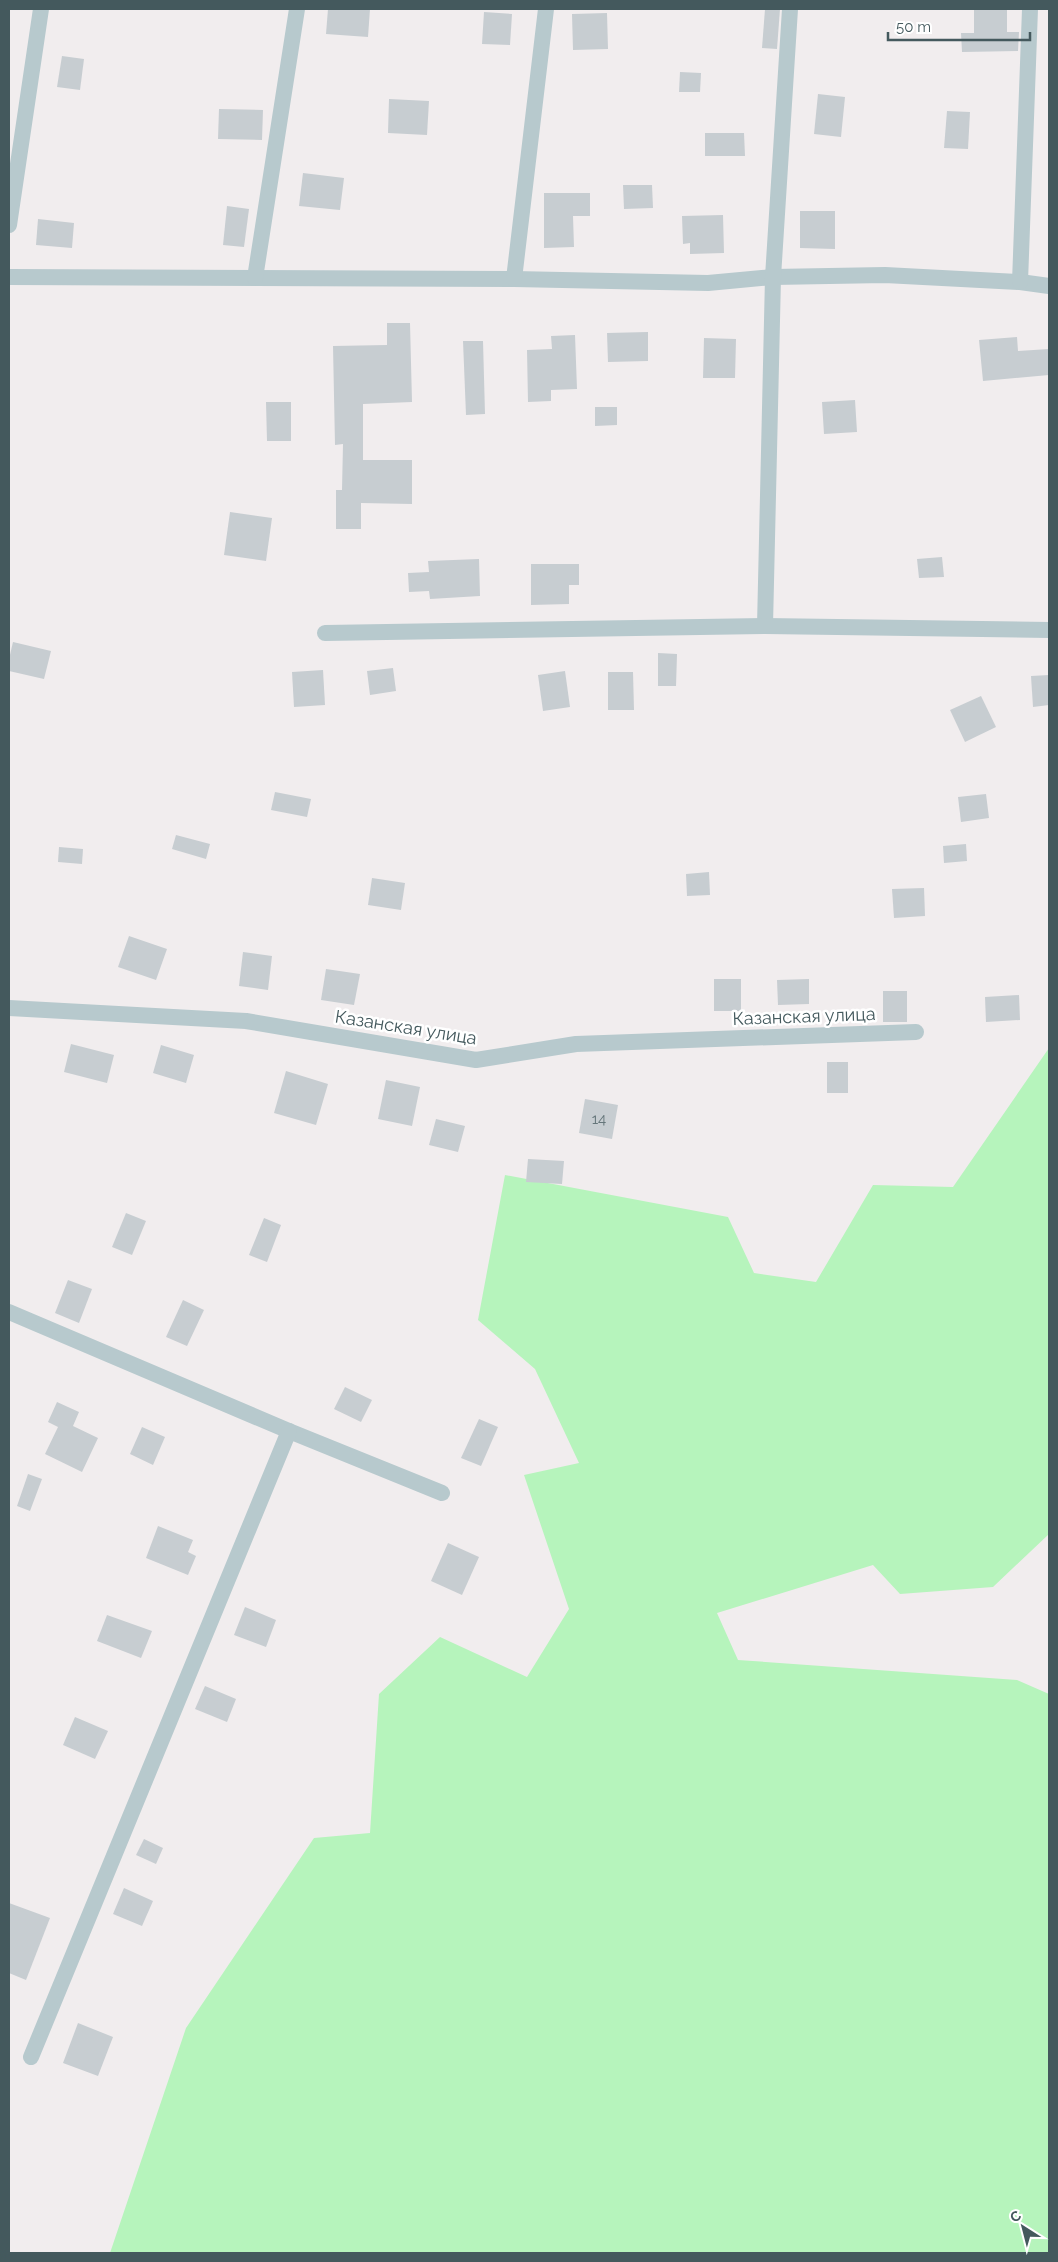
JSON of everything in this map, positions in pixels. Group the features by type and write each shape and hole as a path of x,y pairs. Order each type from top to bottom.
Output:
{"street":[{"path":"9,225 41,9"},
{"path":"255,278 297,9"},
{"path":"514,279 546,9"},
{"path":"765,626 773,276 790,9"},
{"path":"1020,282 1030,9"},
{"path":"9,277 514,279 708,283 773,276 885,275 1020,282 1049,286"},
{"path":"325,633 765,626 1049,630"},
{"name":"Казанская улица","path":"9,1008 246,1021 476,1060 576,1044 916,1032"},
{"path":"9,1312 289,1431 442,1493"},
{"path":"31,2057 289,1431"}],"green space":[{"path":"1049,1048 1049,1534 993,1587 900,1594 873,1565 717,1613 738,1660 1017,1680 1049,1694 1049,2253 110,2253 186,2028 314,1838 370,1833 379,1694 440,1637 527,1677 569,1609 524,1475 579,1463 535,1369 478,1320 505,1175 728,1217 754,1273 816,1282 873,1185 953,1187"}],"building":[{"path":"328,9 370,9 368,37 326,34"},
{"path":"765,9 780,9 777,49 762,48"},
{"path":"974,9 1007,9 1007,32 1019,32 1018,51 962,52 961,33 974,33"},
{"path":"484,12 512,14 510,45 482,44"},
{"path":"607,13 608,49 573,50 572,14"},
{"path":"62,56 84,59 80,90 57,87"},
{"path":"680,72 701,73 700,92 679,92"},
{"path":"818,94 845,97 841,137 814,134"},
{"path":"389,99 429,101 427,135 388,133"},
{"path":"219,109 263,110 262,140 218,139"},
{"path":"947,111 970,112 968,149 944,148"},
{"path":"705,133 744,133 745,156 705,156"},
{"path":"303,173 344,178 340,210 299,206"},
{"path":"623,185 652,185 653,208 624,209"},
{"path":"544,193 590,193 590,216 573,216 574,247 544,248"},
{"path":"227,206 249,209 244,247 223,245"},
{"path":"800,211 835,211 835,249 800,248"},
{"path":"723,215 724,253 690,254 690,243 683,244 682,216"},
{"path":"38,219 74,223 72,248 36,245"},
{"path":"387,323 410,323 412,402 363,404 363,460 412,460 412,504 361,503 361,529 336,529 336,490 342,490 343,444 335,445 333,346 387,345"},
{"path":"648,332 648,361 608,362 607,333"},
{"path":"575,335 577,389 551,390 551,401 528,402 527,350 552,349 551,336"},
{"path":"1017,337 1018,351 1049,349 1049,375 983,381 979,340"},
{"path":"704,338 736,339 735,378 703,378"},
{"path":"463,341 483,341 485,414 466,415"},
{"path":"855,400 857,432 824,434 822,402"},
{"path":"266,402 291,402 291,441 267,441"},
{"path":"595,407 617,407 617,425 595,426"},
{"path":"230,512 272,518 266,561 224,555"},
{"path":"942,557 944,577 919,578 917,559"},
{"path":"479,559 480,596 430,599 429,591 409,592 408,573 429,572 428,561"},
{"path":"531,564 579,564 579,585 569,585 569,604 531,605"},
{"path":"13,642 51,651 44,679 9,671 9,659"},
{"path":"658,653 677,654 676,686 658,686"},
{"path":"393,668 396,691 370,695 367,671"},
{"path":"323,670 325,705 294,707 292,672"},
{"path":"565,671 570,707 543,711 538,675"},
{"path":"608,672 633,672 634,710 608,710"},
{"path":"1049,675 1049,705 1033,707 1031,676"},
{"path":"981,696 996,727 965,742 950,710"},
{"path":"275,792 311,799 307,817 271,810"},
{"path":"986,794 989,818 961,822 958,797"},
{"path":"176,835 210,844 206,859 172,849"},
{"path":"966,844 967,861 944,863 943,846"},
{"path":"59,847 83,849 82,864 58,862"},
{"path":"709,872 710,895 687,896 686,874"},
{"path":"372,878 405,883 401,910 368,905"},
{"path":"924,888 925,916 894,918 892,889"},
{"path":"129,936 167,949 156,980 118,967"},
{"path":"243,952 272,956 268,990 239,986"},
{"path":"326,969 360,974 354,1005 321,1000"},
{"path":"714,979 741,979 741,1011 714,1011"},
{"path":"809,979 809,1004 778,1005 777,980"},
{"path":"883,991 907,991 907,1022 883,1022"},
{"path":"1019,995 1020,1020 986,1022 985,997"},
{"path":"71,1044 114,1055 107,1083 64,1072"},
{"path":"161,1045 194,1055 186,1083 153,1073"},
{"path":"827,1062 848,1062 848,1093 827,1093"},
{"path":"286,1071 328,1084 316,1125 274,1113"},
{"path":"386,1080 420,1087 412,1126 378,1119"},
{"path":"585,1099 618,1105 612,1139 579,1133"},
{"path":"436,1119 465,1126 458,1152 429,1145"},
{"path":"528,1159 564,1161 562,1184 526,1182"},
{"path":"126,1213 146,1221 132,1255 112,1247"},
{"path":"264,1218 281,1225 267,1262 249,1255"},
{"path":"68,1280 92,1289 79,1323 55,1313"},
{"path":"183,1300 204,1310 187,1346 166,1337"},
{"path":"345,1387 372,1400 361,1422 334,1409"},
{"path":"57,1402 79,1412 73,1426 98,1438 82,1472 45,1454 58,1427 48,1422"},
{"path":"479,1419 498,1427 481,1466 461,1458"},
{"path":"142,1427 165,1437 153,1465 130,1454"},
{"path":"28,1474 42,1479 30,1511 17,1506"},
{"path":"158,1526 193,1540 188,1552 196,1556 188,1575 146,1558"},
{"path":"448,1543 479,1557 462,1595 431,1581"},
{"path":"245,1607 276,1620 266,1647 234,1635"},
{"path":"107,1615 152,1631 141,1658 97,1641"},
{"path":"205,1686 236,1699 227,1722 195,1709"},
{"path":"75,1717 108,1731 95,1759 63,1745"},
{"path":"144,1839 163,1848 156,1864 136,1855"},
{"path":"124,1888 153,1901 142,1926 113,1914"},
{"path":"9,1903 50,1918 26,1980 9,1973"},
{"path":"78,2023 113,2037 98,2076 63,2063"}]}
